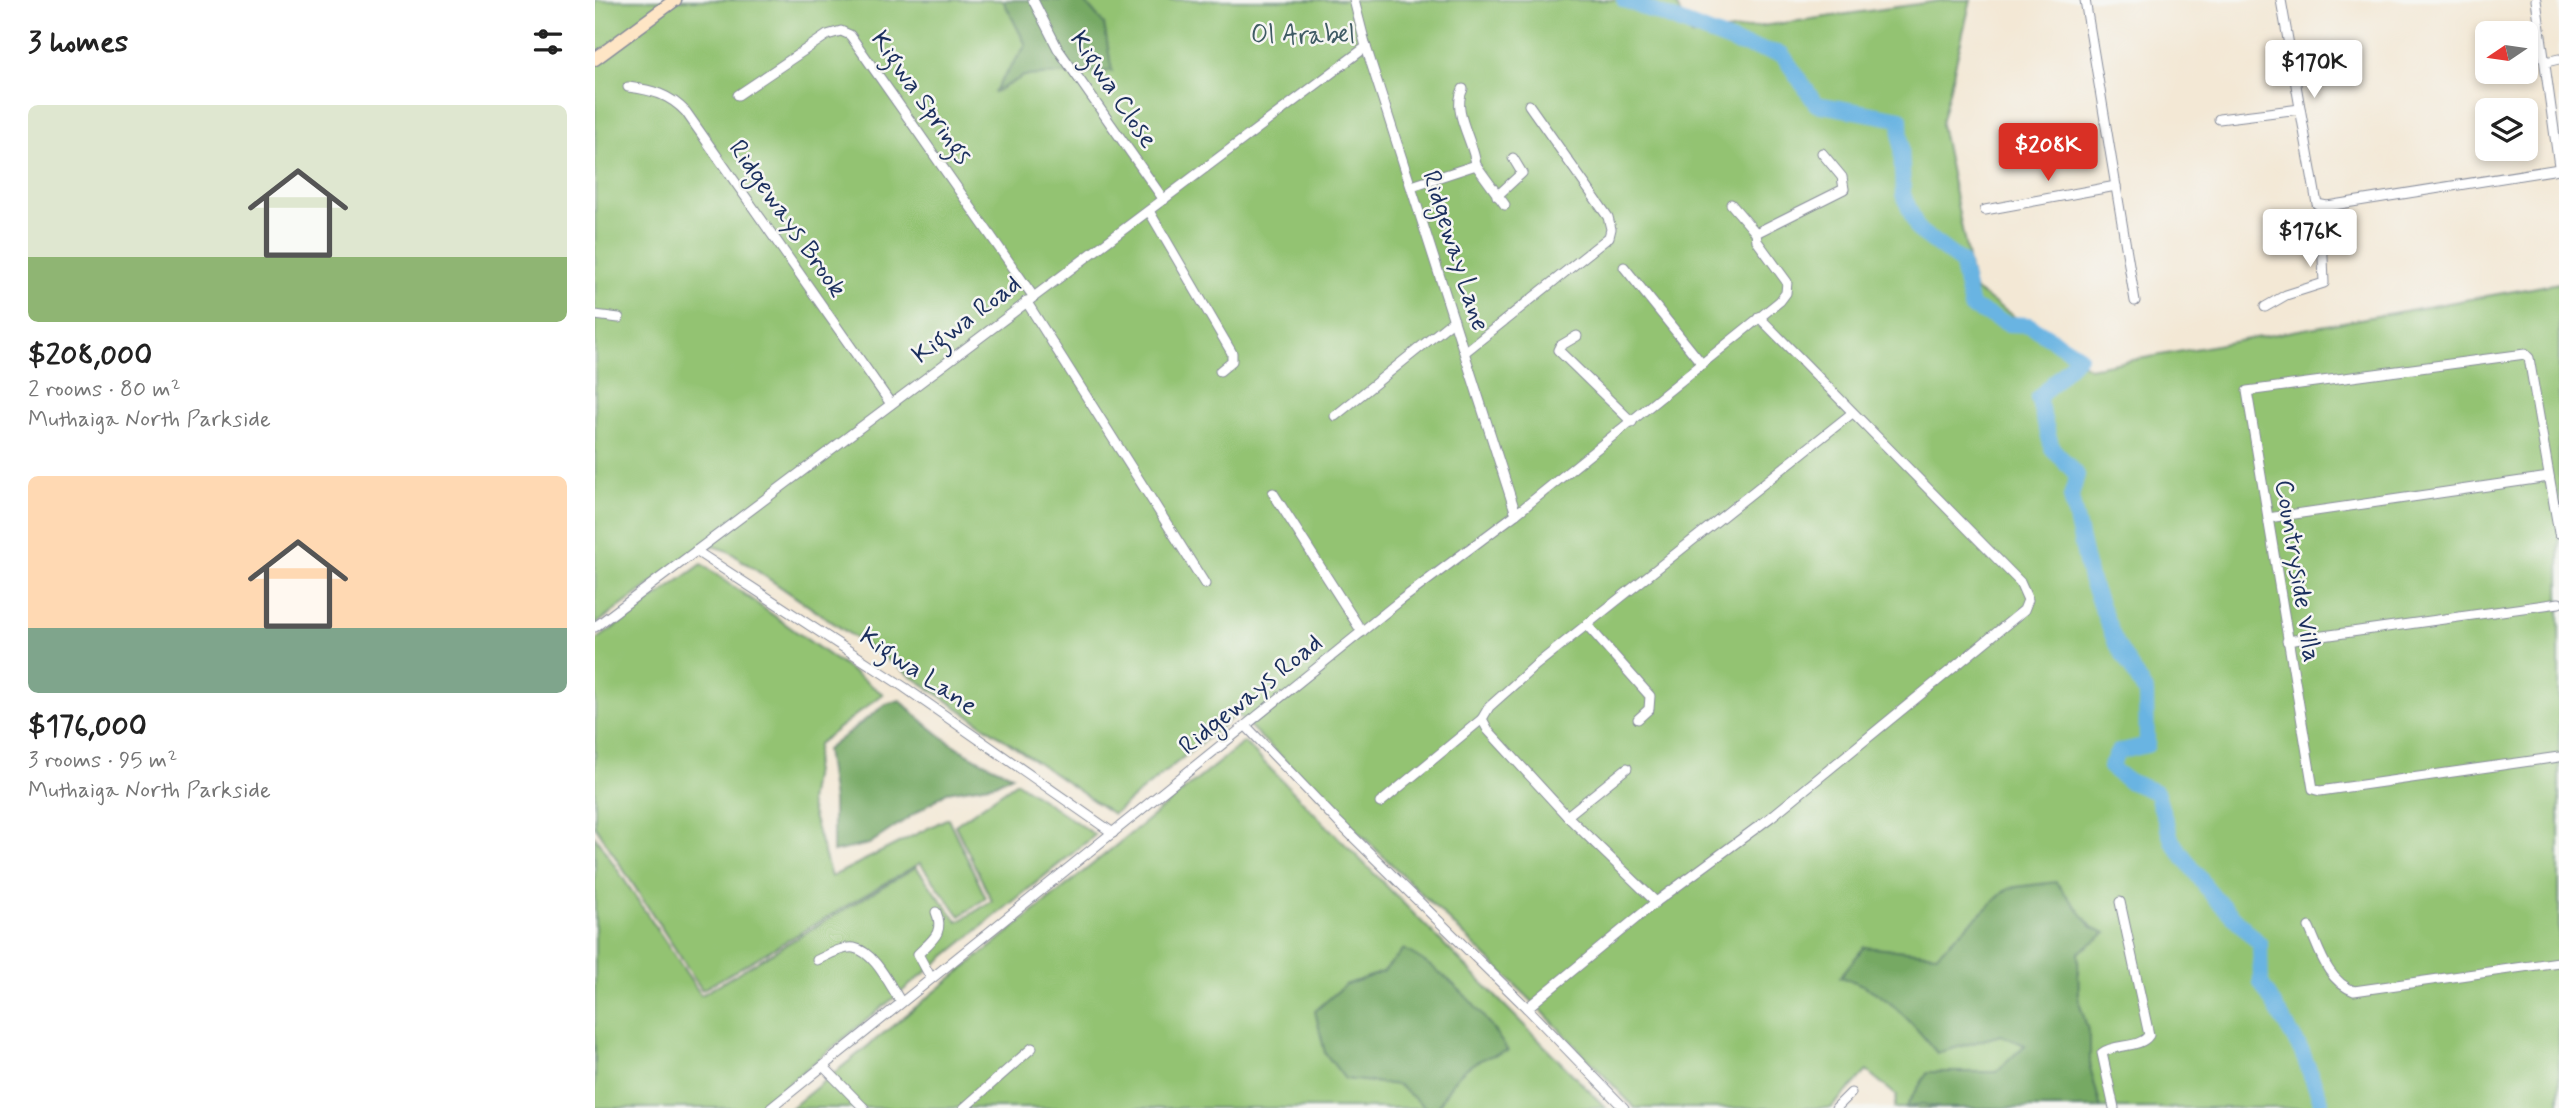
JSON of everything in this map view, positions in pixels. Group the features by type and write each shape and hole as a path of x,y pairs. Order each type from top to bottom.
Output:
{"street":[{"path":"595,59 675,0"},
{"name":"Kigwa Close","path":"1033,0 1058,49 1164,200"},
{"name":"Ridgeway Lane","path":"1354,0 1366,47 1516,514"},
{"path":"2085,0 2135,301"},
{"path":"2265,307 2286,295 2324,283 2319,205 2281,0"},
{"path":"2319,205 2559,167 2536,0"},
{"name":"Kigwa Springs","path":"738,95 827,35 841,31 850,34 1029,298"},
{"name":"Kigwa Road","path":"595,627 1366,47"},
{"path":"2546,62 2559,60"},
{"name":"Ridgeways Brook","path":"628,87 656,91 672,99 686,113 891,404"},
{"path":"1463,89 1459,107 1474,148 1476,165 1505,205"},
{"path":"1465,352 1609,237 1611,229 1608,217 1529,105"},
{"path":"2219,119 2300,109"},
{"path":"1731,204 1756,233 1844,189 1842,177 1822,153"},
{"path":"1497,196 1522,173 1513,158"},
{"path":"1412,186 1476,165"},
{"path":"1985,210 2116,186"},
{"path":"1149,211 1232,353 1232,361 1220,371"},
{"name":"Ridgeways Road","path":"771,1108 1362,632 1516,514 1780,301 1786,293 1787,282 1756,241 1756,233"},
{"path":"1624,267 1702,364"},
{"path":"1029,298 1205,584"},
{"path":"595,315 619,318"},
{"path":"1527,1008 1656,902 1771,817 2027,606 2028,595 2020,582 1851,414 1759,317"},
{"path":"1335,416 1454,320"},
{"path":"1577,336 1558,347 1558,350 1632,422"},
{"name":"Countryside Villa","path":"2549,477 2529,358 2525,354 2247,391 2310,782 2316,790 2559,757"},
{"path":"1380,803 1482,719 1489,706 1587,625 1851,414"},
{"path":"2268,518 2549,477 2559,533"},
{"path":"1273,494 1362,632"},
{"name":"Kigwa Lane","path":"696,551 904,687 1113,833"},
{"path":"2287,641 2559,603"},
{"path":"1587,625 1650,696 1649,709 1637,719"},
{"path":"1482,719 1488,730 1567,816 1656,902"},
{"path":"1246,726 1338,822 1527,1008 1624,1108"},
{"path":"1567,816 1627,768"},
{"path":"2114,1108 2102,1053 2108,1049 2144,1041 2149,1035 2120,902"},
{"path":"931,978 918,954 937,936 940,929 936,912"},
{"path":"2309,927 2333,978 2341,986 2354,991 2559,962"},
{"path":"817,960 852,947 858,950 873,961 901,1002"},
{"path":"964,1108 1032,1048"},
{"path":"824,1067 864,1108"},
{"path":"1836,1108 1851,1093"}],"green space":[{"name":"Ol Arabel","path":"595,0 1674,0 1691,36 1946,0 1971,0 1941,124 1974,289 2089,368 2559,283 2559,1108 1894,1108 1897,1096 1867,1071 1831,1108 1635,1108 1539,1008 1237,714 1113,814 728,551 706,544 595,625"},
{"path":"1003,0 1083,0 1104,24 1112,71 1024,76 993,93 1026,45"},
{"path":"702,564 883,694 818,744 809,802 831,877 948,818 986,898 960,916 920,863 702,990 595,826 595,641"},
{"path":"900,700 926,725 952,744 1012,775 995,784 947,792 869,844 833,852 833,801 826,750 886,704"},
{"path":"1244,742 1606,1108 791,1108"},
{"path":"1017,782 1095,835 758,1108 595,1108 595,836 701,995 916,867 958,922 992,901 955,825"},
{"path":"2056,882 2092,927 2106,933 2078,953 2079,1001 2090,1037 2090,1067 2101,1108 1940,1108 1922,1104 1905,1108 1928,1072 1996,1072 2025,1045 2001,1035 1937,1053 1895,1007 1869,989 1840,977 1864,947 1937,954 2008,888"},
{"path":"1404,949 1436,970 1463,993 1486,1019 1508,1051 1483,1059 1465,1069 1451,1085 1438,1108 1426,1108 1398,1085 1345,1079 1325,1053 1315,1011 1345,985 1383,972"}],"waterway":[{"path":"1624,0 1738,44 1782,54 1816,104 1900,119 1903,194 1918,230 1961,262 1971,307 2008,324 2029,325 2079,356 2038,398 2052,448 2077,475 2071,497 2090,579 2115,641 2146,693 2147,745 2118,752 2110,767 2128,781 2156,792 2172,841 2213,896 2260,944 2261,983 2302,1052 2321,1101 2320,1108"}]}
